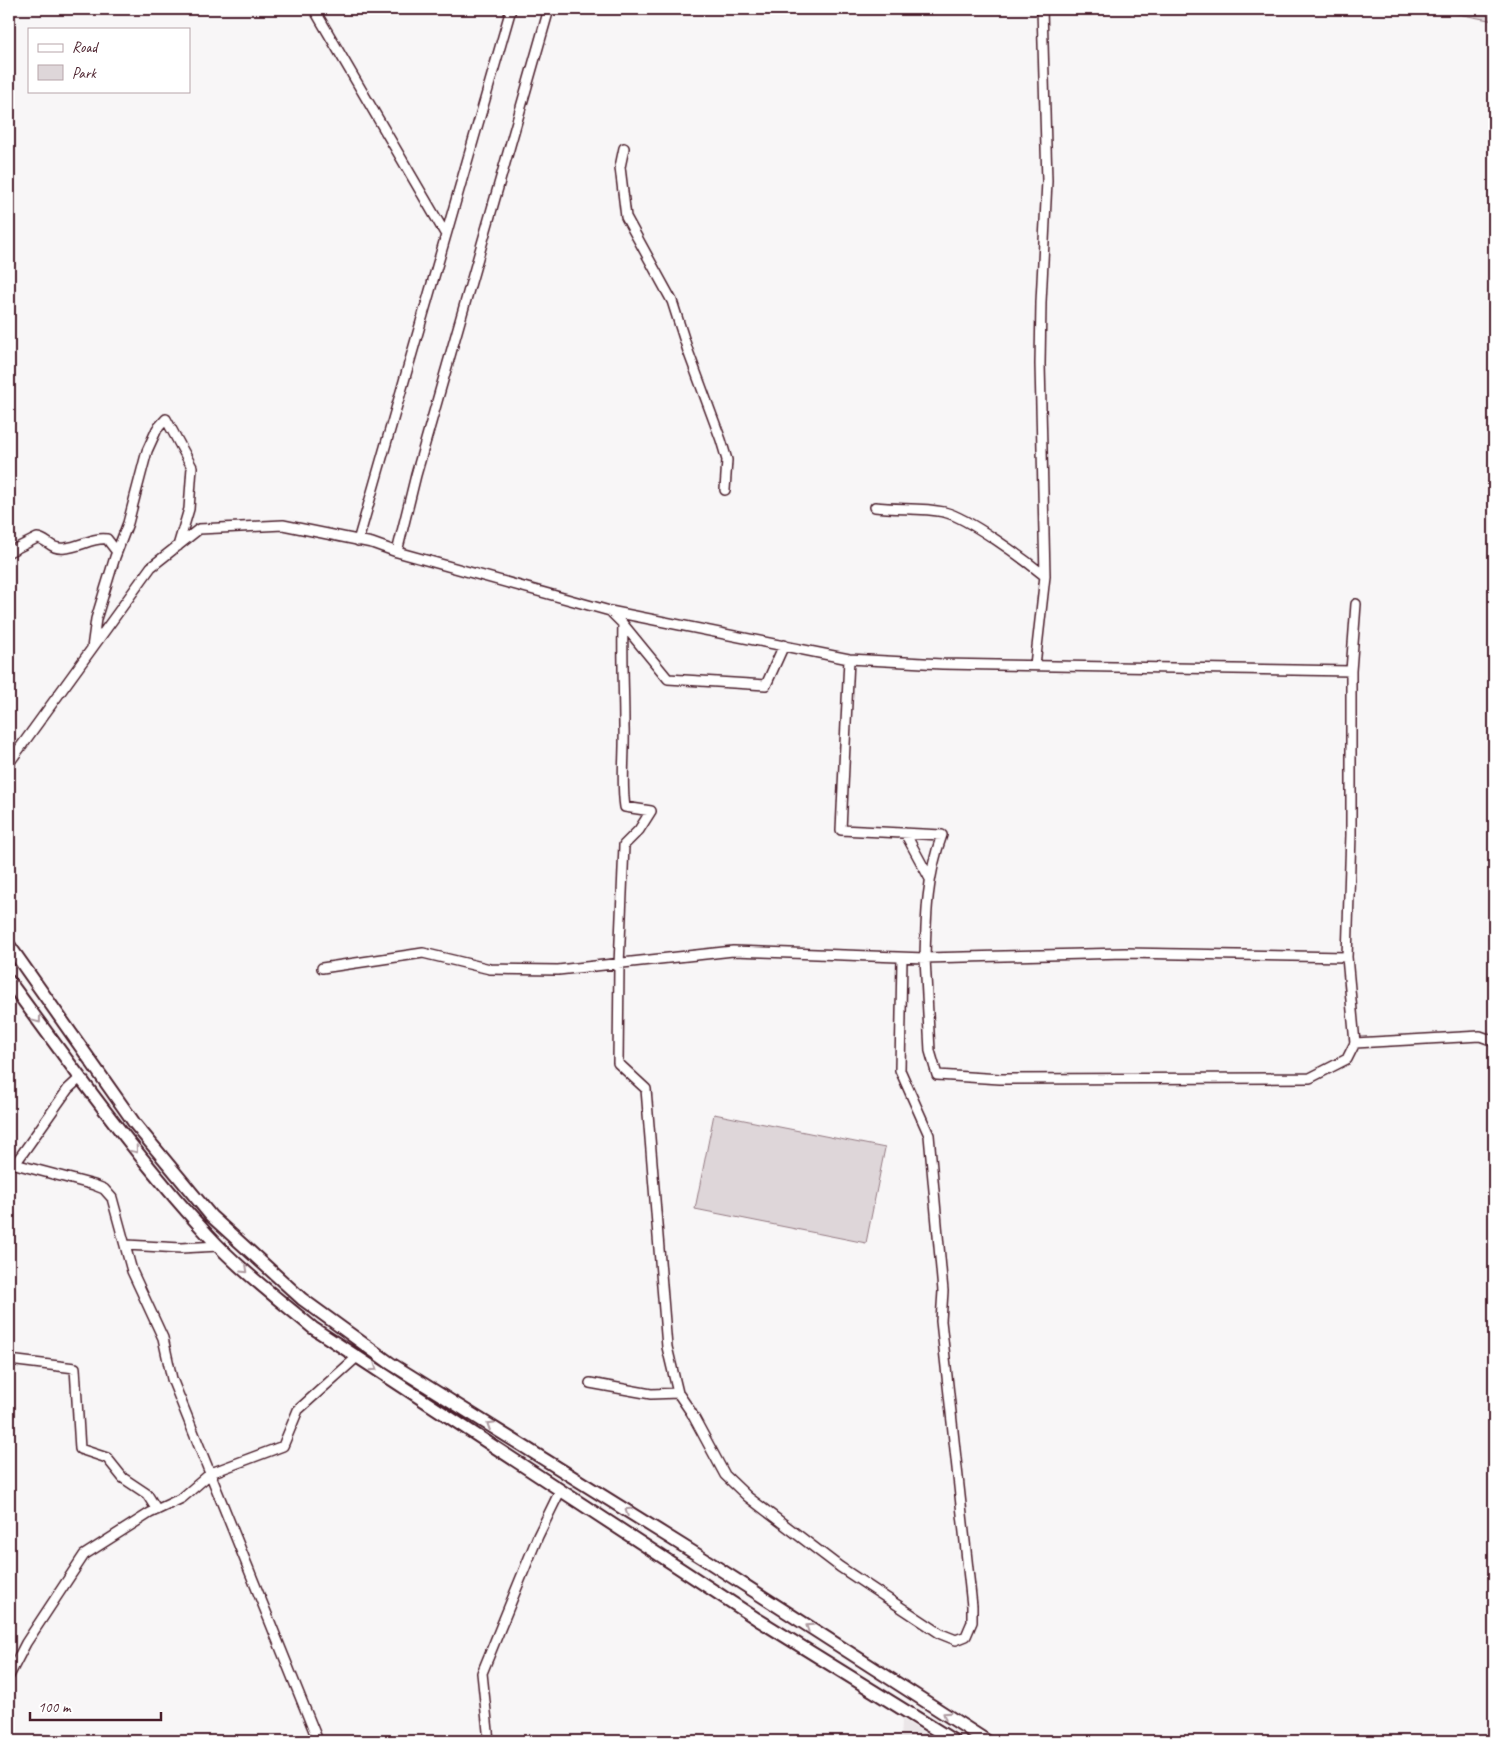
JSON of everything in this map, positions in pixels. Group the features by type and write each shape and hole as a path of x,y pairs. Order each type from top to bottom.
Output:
{"main road":[{"path":"9,945 135,1124 211,1216 302,1300 390,1363 648,1524 987,1741"},
{"path":"9,981 132,1147 219,1246 313,1328 757,1619 954,1741"},
{"path":"547,1483 557,1467"},
{"path":"638,1540 639,1528 648,1524"},
{"path":"677,1565 684,1565 687,1560 685,1549"}],"street":[{"path":"314,9 446,235"},
{"path":"358,540 511,9"},
{"path":"397,552 416,475 549,9"},
{"path":"1035,665 1045,576 1040,302 1047,181 1042,9"},
{"path":"624,148 620,167 626,217 672,301 688,351 722,440 727,460 725,490"},
{"path":"92,648 96,619 128,523 150,439 166,419 192,467 189,509 178,546"},
{"path":"875,507 946,512 1015,553 1045,576"},
{"path":"9,763 151,567 199,529 284,525 358,540 610,611 849,659 1035,665 1351,671"},
{"path":"9,552 37,538 42,538 51,547 57,548 72,547 102,538 107,539 117,552"},
{"path":"849,659 841,830 942,835 935,854 930,879 926,911 925,958 930,1051 937,1075 1000,1079 1310,1078 1347,1058 1355,1043 1347,957 1351,834 1351,671 1356,604"},
{"path":"610,611 668,679 766,685 784,645"},
{"path":"623,624 621,669 624,727 623,792 625,807 651,811 639,830 624,845 619,965 618,1064 646,1089 667,1347 678,1393 692,1412 724,1475 748,1497 840,1566 941,1634 956,1640 966,1636 972,1622 972,1606 941,1321 943,1291 929,1135 900,1070 902,958"},
{"path":"905,833 930,879"},
{"path":"322,968 423,953 490,969 558,970 619,965 733,951 902,958 1125,953 1347,957"},
{"path":"1355,1043 1480,1036 1494,1041"},
{"path":"80,1078 68,1089 12,1164 68,1176 104,1189 112,1198 132,1271 163,1338 172,1379 318,1741"},
{"path":"126,1245 181,1248 219,1246"},
{"path":"9,1676 26,1644 84,1555 157,1510 182,1498 211,1473 283,1446 298,1410 357,1357"},
{"path":"9,1360 75,1368 80,1449 107,1458 123,1478 147,1494 157,1510"},
{"path":"590,1383 652,1394 678,1393"},
{"path":"489,1741 482,1673 538,1536 560,1491"}],"shaded area":[{"path":"902,1719 937,1741 901,1741"}],"green space":[{"path":"1432,9 1494,9 1494,21"},
{"path":"714,1114 885,1148 866,1243 695,1209"}]}
